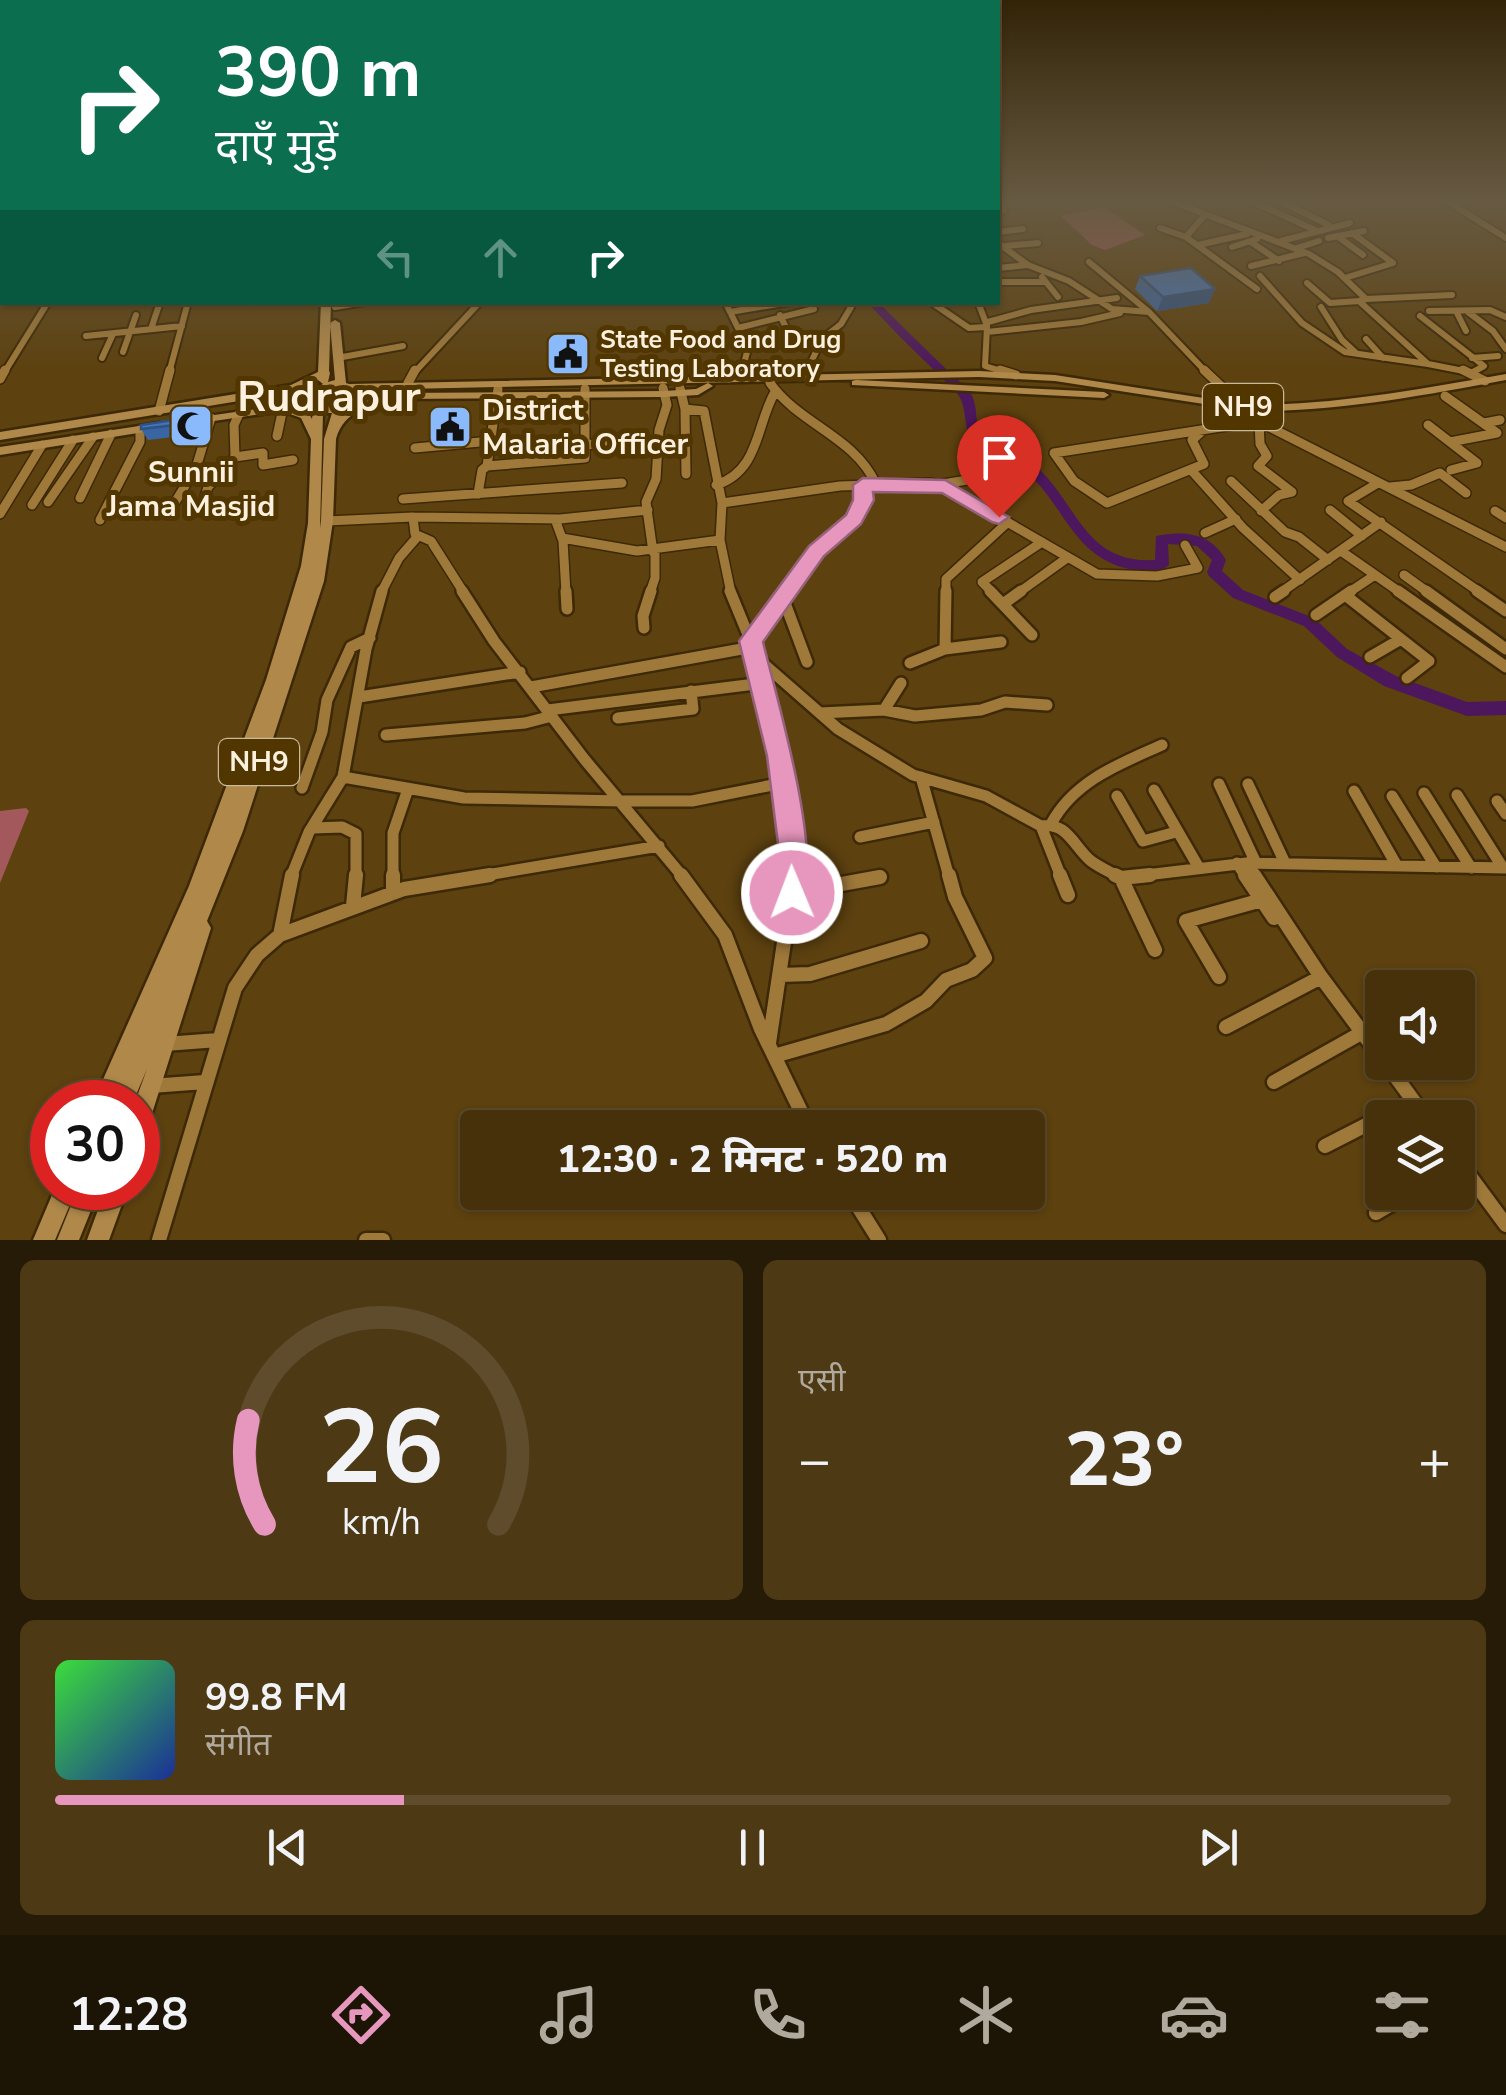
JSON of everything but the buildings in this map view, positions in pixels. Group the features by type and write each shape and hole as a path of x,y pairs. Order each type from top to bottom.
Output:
{"highway":[{"path":"312,407 326,373 332,305"},
{"path":"331,334 348,389"},
{"path":"337,358 350,380 365,385"},
{"path":"0,441 73,440 210,418 326,373"},
{"name":"NH9","path":"348,389 408,383 729,378 772,384 805,375 979,374 1016,375 1245,410 1337,406 1506,377"},
{"name":"NH9","path":"681,390 698,392 708,386 772,384 984,387 1326,414 1506,386"},
{"path":"43,442 318,388"},
{"name":"NH9","path":"318,388 498,392"},
{"name":"NH9","path":"131,1080 280,679 321,522 332,427 348,389"},
{"path":"332,427 347,412 376,399 498,392 681,390"},
{"path":"245,405 282,408 304,416 317,440"},
{"path":"0,441 158,413 245,405 339,408"},
{"name":"NH9","path":"312,407 321,522"},
{"path":"153,1080 196,956 204,888"},
{"name":"NH9","path":"113,1080 204,888"},
{"path":"44,1240 57,1210"},
{"path":"68,1240 80,1210"},
{"path":"98,1240 109,1210"}],"street":[{"path":"1018,258 1072,282 1121,312"},
{"path":"1215,258 1257,289"},
{"path":"1277,258 1280,261"},
{"path":"1251,266 1289,258"},
{"path":"1315,258 1348,278 1363,300 1428,364"},
{"path":"1348,278 1394,263 1387,258"},
{"path":"1090,262 1149,312 1182,350 1259,421 1506,546 1502,553 1506,561"},
{"path":"1000,267 1028,265"},
{"path":"1045,272 1047,284 1058,297"},
{"path":"1260,276 1268,289 1312,330 1352,356 1473,372 1485,381"},
{"path":"1000,282 1072,282"},
{"path":"1307,283 1330,303 1452,295"},
{"path":"987,327 1031,310 1116,298"},
{"path":"0,378 46,305"},
{"path":"151,330 159,305"},
{"path":"158,413 187,305"},
{"path":"408,383 427,352 468,320 478,305"},
{"path":"726,305 748,348 744,364 729,378"},
{"path":"730,312 772,305"},
{"path":"805,375 822,339 841,324 847,305"},
{"path":"936,305 970,328 1081,322 1121,312 1149,312"},
{"path":"979,305 987,327 985,366 1016,375"},
{"path":"1321,308 1342,340 1361,356"},
{"path":"738,328 814,309"},
{"path":"1473,372 1484,366 1425,314 1490,310 1506,317"},
{"path":"1456,312 1466,331"},
{"path":"1467,312 1493,331 1504,355 1472,358"},
{"path":"123,352 136,314"},
{"path":"780,315 789,334"},
{"path":"86,336 182,326"},
{"path":"102,358 113,334"},
{"path":"1366,339 1384,359"},
{"path":"337,358 403,346"},
{"path":"716,486 737,477 756,445 767,419 772,384 864,458 876,484"},
{"path":"681,390 686,474"},
{"path":"644,628 642,616 655,578 646,502 658,486 655,448 660,419 667,406 664,391"},
{"path":"487,466 498,392"},
{"path":"478,494 482,470 487,466 585,458 585,392"},
{"path":"1446,396 1498,433 1450,442"},
{"path":"235,457 234,424 245,405"},
{"path":"278,436 282,408"},
{"path":"685,410 704,411 722,503 720,540 725,579 754,649 763,683 795,868 771,1050"},
{"path":"170,512 196,468 210,418"},
{"path":"1484,424 1500,420"},
{"path":"1200,433 1192,440 1204,464 1107,503 1074,481 1054,453 1259,421"},
{"path":"1259,421 1260,444 1267,456 1258,466 1292,492 1279,496 1261,511"},
{"path":"1428,425 1477,463 1451,470"},
{"path":"100,520 140,442 140,430"},
{"path":"80,498 111,434"},
{"path":"48,502 93,437"},
{"path":"32,505 73,440"},
{"path":"415,448 491,441"},
{"path":"0,514 43,442"},
{"path":"585,444 655,448"},
{"path":"204,500 208,487 235,457 263,453 263,466 293,460"},
{"path":"1192,470 1300,580"},
{"path":"1466,493 1440,472 1411,485 1383,486 1348,501 1506,611"},
{"path":"722,503 863,485 937,485 1010,474"},
{"path":"1231,481 1261,511 1328,560"},
{"path":"403,498 622,483"},
{"path":"754,649 782,594 816,551 854,519 864,500 863,485"},
{"path":"937,485 1097,574 1157,576 1198,568 1184,544"},
{"path":"321,522 370,516 556,519 648,510"},
{"path":"1330,510 1362,536"},
{"path":"1495,511 1506,518"},
{"path":"413,517 418,536"},
{"path":"556,519 562,538 568,609"},
{"path":"1205,533 1236,519"},
{"path":"945,649 946,579 1008,522"},
{"path":"1274,597 1382,522"},
{"path":"280,935 282,903 313,828 342,777 377,601 402,550 418,536"},
{"path":"418,536 431,540 494,642 584,760 659,846 725,936 771,1050 800,1110"},
{"path":"562,538 582,538 622,550 654,551 720,540"},
{"path":"1032,635 982,582 1042,542"},
{"path":"1341,551 1506,667"},
{"path":"1002,604 1067,558"},
{"path":"1316,615 1375,575"},
{"path":"1404,575 1506,648"},
{"path":"782,594 807,662"},
{"path":"1345,595 1429,660 1408,678"},
{"path":"302,788 322,732 326,700 351,647 370,638"},
{"path":"1370,657 1401,639"},
{"path":"910,663 945,649 1001,642"},
{"path":"531,687 754,649"},
{"path":"754,649 838,730 921,778 986,796 1068,833 1090,860 1121,878 1155,950"},
{"path":"360,698 520,672"},
{"path":"386,735 525,722 550,713 691,690 763,683"},
{"path":"884,710 901,683"},
{"path":"618,718 692,709 691,690"},
{"path":"820,713 884,710 916,716 981,710 1005,702 1047,705"},
{"path":"1046,825 1058,808 1110,768 1162,745"},
{"path":"342,777 464,798 622,801 692,801 783,783"},
{"path":"771,1050 886,1024 926,1001 946,980 972,970 984,958 955,896 921,778"},
{"path":"1219,784 1262,900 1274,918"},
{"path":"1248,784 1285,864"},
{"path":"393,893 393,833 408,788"},
{"path":"1154,790 1199,868"},
{"path":"1354,790 1396,866"},
{"path":"1424,793 1471,868"},
{"path":"1458,795 1505,868"},
{"path":"1117,796 1143,841 1176,832"},
{"path":"1392,796 1436,867"},
{"path":"1497,801 1506,814"},
{"path":"860,837 934,822"},
{"path":"1046,825 1068,895"},
{"path":"313,828 342,827 356,834 359,851 353,906"},
{"path":"160,1240 235,988 257,955 280,935 393,893 659,846"},
{"path":"1121,878 1247,863 1505,868"},
{"path":"1247,863 1321,977 1365,1036"},
{"path":"792,893 880,878"},
{"path":"1220,977 1186,922 1262,900"},
{"path":"780,975 810,974 921,941"},
{"path":"1226,1027 1321,977"},
{"path":"1274,1082 1362,1032"},
{"path":"165,1044 218,1040"},
{"path":"1398,1080 1413,1100"},
{"path":"160,1085 205,1082"},
{"path":"1324,1146 1365,1125"},
{"path":"1475,1185 1506,1225"},
{"path":"860,1210 879,1240"},
{"path":"1376,1212 1380,1210"},
{"path":"366,1240 383,1240"}],"shaded area":[{"path":"0,811 29,811 0,883"}],"waterway":[{"path":"875,305 967,397 970,422 983,447 1025,464 1088,541 1103,553 1139,566 1162,565 1161,540 1186,538 1202,542 1219,560 1214,572 1238,594 1309,622 1342,653 1390,681 1467,709 1506,708"}],"place":[{"name":"State Food and Drug Testing Laboratory","path":"568,354"},
{"name":"Sunnii Jama Masjid","path":"191,426"},
{"name":"District Malaria Officer","path":"450,427"}],"district":[{"name":"Rudrapur","path":"329,397"}],"route":[{"path":"792,893 795,868 780,756 751,641 816,551 854,519 864,500 863,485 945,486 999,517"}]}
